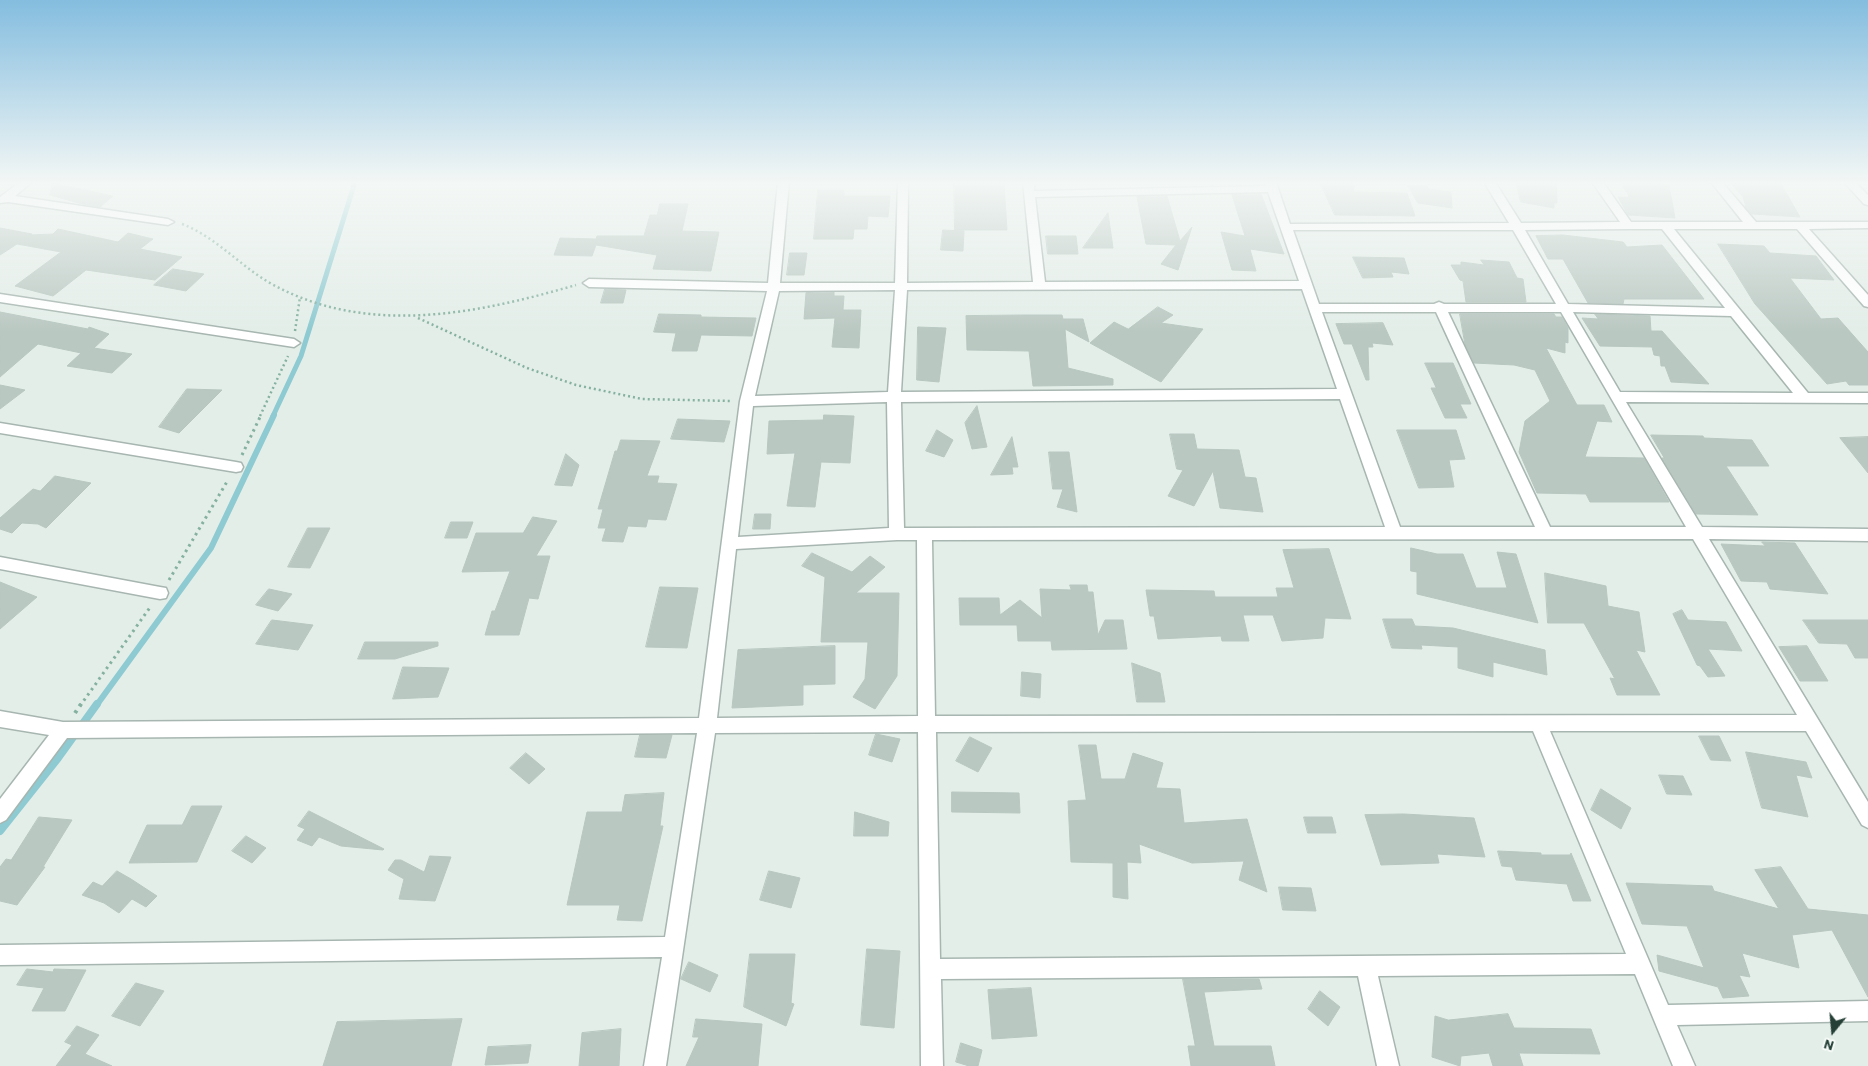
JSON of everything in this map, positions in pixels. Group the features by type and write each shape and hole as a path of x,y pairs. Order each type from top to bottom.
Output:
{"street":[{"path":"655,1066 707,726 747,401 774,287 779,232"},
{"path":"897,534 894,397 901,285 902,232"},
{"path":"1033,232 1039,286"},
{"path":"1288,232 1394,533"},
{"path":"1520,232 1616,397 1868,819"},
{"path":"1670,232 1804,397"},
{"path":"1806,232 1868,303"},
{"path":"589,283 774,287 901,285 1306,285"},
{"path":"0,298 294,343"},
{"path":"1314,308 1439,306 1736,312"},
{"path":"1439,306 1545,533"},
{"path":"747,401 894,397 1345,394"},
{"path":"1616,397 1868,398"},
{"path":"0,428 236,467"},
{"path":"730,543 897,534 1697,532 1868,534"},
{"path":"924,534 932,1066"},
{"path":"0,563 160,593"},
{"path":"0,718 63,730 927,724 1811,723"},
{"path":"1538,723 1684,1066"},
{"path":"0,814 63,730"},
{"path":"0,955 674,947"},
{"path":"930,968 1642,964"},
{"path":"1366,966 1388,1066"},
{"path":"1663,1016 1868,1011"}],"path":[{"path":"202,232 270,283 300,297 344,312 386,317 416,317 502,305 589,283"},
{"path":"63,730 160,593 236,467 294,343 300,297"},
{"path":"416,317 457,332 516,364 568,383 615,395 653,399 747,401"}],"building":[{"path":"0,232 32,234 30,235 71,232 118,242 128,233 153,239 140,249 182,257 155,280 86,270 53,296 15,286 61,252 17,244 0,255"},
{"path":"645,232 719,232 711,271 653,269 657,255 596,245 592,256 554,255 560,238 596,239 597,236 644,236"},
{"path":"815,232 854,232 853,239 814,239"},
{"path":"943,232 964,232 963,251 941,250"},
{"path":"1095,232 1111,232 1113,248 1083,248"},
{"path":"1144,232 1177,232 1180,241 1188,232 1190,232 1178,270 1161,264 1176,245 1146,244"},
{"path":"1221,232 1245,236 1244,232 1275,232 1284,254 1250,249 1256,271 1232,270"},
{"path":"1563,235 1623,242 1627,247 1662,245 1704,299 1624,299 1623,304 1588,303 1563,259 1548,259 1536,236"},
{"path":"1046,236 1076,236 1078,254 1048,254"},
{"path":"1718,244 1764,246 1770,253 1816,256 1834,280 1790,278 1821,319 1838,318 1868,352 1868,385 1849,385 1846,381 1827,384 1755,304"},
{"path":"790,253 807,253 804,275 787,275"},
{"path":"1353,257 1404,258 1409,274 1391,272 1393,277 1363,278"},
{"path":"1481,260 1509,262 1517,278 1523,279 1526,302 1466,302 1463,281 1460,280 1451,265 1461,265 1461,262 1484,265"},
{"path":"173,269 204,274 186,291 154,285"},
{"path":"605,289 626,290 623,303 601,303"},
{"path":"834,292 834,296 844,296 843,310 861,310 859,348 832,347 835,318 804,319 806,293"},
{"path":"1158,307 1173,315 1161,323 1203,329 1161,382 1090,343 1114,322 1128,329"},
{"path":"0,312 88,329 89,327 109,334 94,348 132,354 112,373 67,366 81,353 38,344 0,377"},
{"path":"659,314 756,318 752,336 701,335 697,351 672,351 676,333 654,332"},
{"path":"1460,314 1554,314 1556,317 1562,317 1568,328 1568,343 1565,342 1565,353 1546,348 1577,405 1604,405 1612,422 1597,421 1585,457 1644,458 1669,502 1590,502 1586,494 1537,493 1519,452 1525,421 1550,401 1535,370 1514,365 1474,363 1465,344"},
{"path":"1595,314 1650,316 1651,331 1662,331 1709,384 1671,382 1665,366 1661,366 1660,356 1654,355 1652,347 1600,346 1582,318 1598,319"},
{"path":"1062,315 1063,319 1083,319 1089,342 1065,329 1068,368 1113,379 1113,385 1033,386 1029,351 967,350 966,316"},
{"path":"1383,323 1393,345 1372,343 1373,347 1368,347 1369,380 1366,380 1352,344 1344,344 1336,324"},
{"path":"918,327 946,328 939,382 917,380"},
{"path":"1425,363 1453,363 1471,404 1460,404 1467,418 1445,418 1431,388 1436,388"},
{"path":"0,385 25,390 0,409"},
{"path":"187,389 222,390 179,433 159,427"},
{"path":"977,406 987,447 972,449 965,423"},
{"path":"824,415 854,416 850,463 821,462 815,507 787,506 795,453 767,454 769,421 823,420"},
{"path":"678,419 730,421 724,442 671,439"},
{"path":"937,430 953,440 944,457 926,451"},
{"path":"1397,430 1456,430 1465,459 1449,460 1454,487 1419,488"},
{"path":"1170,434 1194,434 1197,449 1239,450 1245,477 1256,478 1263,512 1220,508 1213,471 1194,506 1168,496 1183,470 1177,469"},
{"path":"1651,435 1703,436 1704,438 1752,440 1769,466 1726,466 1758,515 1696,514 1662,458 1664,458"},
{"path":"1012,437 1018,467 1012,467 1013,474 991,475"},
{"path":"1868,437 1868,473 1840,438"},
{"path":"621,440 660,441 647,476 659,476 657,483 677,484 666,520 648,519 646,527 628,526 623,542 602,541 606,528 598,528 603,509 598,509 615,451 617,451"},
{"path":"1049,452 1069,452 1077,512 1057,507 1063,489 1053,489"},
{"path":"566,454 579,465 572,486 555,485"},
{"path":"55,476 91,483 46,528 38,524 22,523 12,533 0,529 0,518 33,489 40,491"},
{"path":"755,514 771,514 770,529 753,529"},
{"path":"533,517 557,521 536,556 550,556 538,599 529,598 519,635 485,635 492,611 495,611 510,571 462,572 476,533 523,533"},
{"path":"451,522 473,522 467,538 445,538"},
{"path":"308,528 330,528 310,568 288,567"},
{"path":"1762,542 1795,543 1828,594 1770,589 1767,582 1741,581 1721,544 1765,546"},
{"path":"1411,548 1437,554 1463,554 1476,588 1507,588 1497,552 1516,554 1538,623 1417,594 1417,572 1411,571"},
{"path":"1329,549 1351,619 1325,618 1323,638 1282,641 1273,615 1243,615 1249,641 1222,641 1221,636 1158,639 1154,616 1150,616 1146,590 1214,591 1215,597 1278,597 1276,588 1294,588 1283,550"},
{"path":"812,553 852,572 870,556 885,567 856,593 899,593 897,676 875,709 853,697 865,679 868,642 821,642 825,577 802,566"},
{"path":"1545,573 1606,586 1608,606 1639,612 1645,652 1636,650 1660,695 1617,695 1610,678 1615,679 1584,623 1548,623"},
{"path":"0,582 37,597 0,629"},
{"path":"1070,585 1087,585 1088,592 1093,592 1098,635 1105,620 1123,620 1127,649 1052,650 1051,641 1018,641 1017,625 960,625 959,598 999,598 1000,615 1020,600 1042,618 1040,589 1071,590"},
{"path":"660,587 698,588 687,648 646,647"},
{"path":"269,589 292,594 278,611 256,605"},
{"path":"1682,610 1688,620 1726,622 1742,651 1708,649 1725,676 1708,677 1700,666 1697,665 1673,614"},
{"path":"1383,619 1412,619 1415,626 1453,628 1545,650 1547,675 1493,662 1493,677 1458,668 1458,647 1421,645 1422,649 1392,648"},
{"path":"272,620 313,625 298,650 256,644"},
{"path":"1803,620 1868,620 1868,658 1855,658 1847,644 1819,643"},
{"path":"365,642 438,642 438,646 395,659 358,659"},
{"path":"835,646 835,684 803,685 803,705 732,708 738,650"},
{"path":"1807,646 1828,681 1800,681 1779,647"},
{"path":"1132,663 1160,673 1165,702 1137,702"},
{"path":"403,667 449,668 438,697 393,699"},
{"path":"1022,672 1041,674 1040,698 1021,696"},
{"path":"876,734 900,739 892,762 869,755"},
{"path":"640,735 672,735 666,758 635,757"},
{"path":"1699,736 1719,736 1731,761 1711,760"},
{"path":"970,737 992,748 978,772 956,761"},
{"path":"1079,745 1096,745 1101,779 1125,779 1133,753 1163,763 1156,788 1180,789 1184,823 1247,819 1267,892 1239,880 1244,861 1192,863 1139,844 1141,863 1127,862 1128,899 1113,897 1113,863 1071,862 1068,801 1086,800"},
{"path":"1746,752 1806,762 1812,778 1796,775 1808,817 1762,808"},
{"path":"526,753 545,769 529,784 510,768"},
{"path":"1659,775 1683,776 1692,795 1667,794"},
{"path":"1601,789 1631,808 1621,829 1591,810"},
{"path":"952,792 1019,793 1020,813 952,812"},
{"path":"664,793 660,826 663,826 642,921 617,920 620,905 567,905 587,812 622,812 625,795"},
{"path":"192,806 222,806 197,862 129,863 147,825 182,825"},
{"path":"309,811 384,849 341,846 319,837 312,846 297,840 305,829 298,826"},
{"path":"855,812 889,822 888,836 854,836"},
{"path":"1404,814 1474,818 1485,857 1437,854 1439,863 1381,865 1365,815"},
{"path":"39,817 72,820 43,867 45,867 17,905 0,901 0,867 6,859 11,860"},
{"path":"1304,817 1332,817 1336,833 1308,833"},
{"path":"246,836 266,848 252,863 232,851"},
{"path":"1498,851 1541,853 1541,855 1570,855 1571,853 1591,901 1573,901 1567,884 1516,880 1512,867 1502,866"},
{"path":"430,856 451,857 435,901 399,899 404,879 388,870 395,860 401,860 424,872"},
{"path":"1781,867 1808,909 1868,915 1868,997 1832,930 1792,935 1799,968 1742,953 1750,977 1739,975 1749,996 1723,998 1718,987 1659,971 1657,955 1704,968 1687,926 1642,924 1626,883 1712,886 1714,891 1779,909 1755,870"},
{"path":"117,871 157,896 146,907 132,899 119,913 104,903 82,895 93,882 102,886"},
{"path":"769,871 800,878 791,908 760,900"},
{"path":"1279,887 1311,888 1316,911 1283,910"},
{"path":"867,949 900,951 894,1028 861,1025"},
{"path":"750,954 795,954 791,1003 794,1004 786,1026 744,1007"},
{"path":"689,962 718,975 710,992 681,979"},
{"path":"27,969 53,972 54,969 86,970 65,1011 32,1011 44,988 17,985"},
{"path":"1183,979 1259,979 1262,989 1204,992 1214,1046 1271,1046 1275,1066 1191,1066 1188,1046 1195,1046"},
{"path":"136,983 164,991 140,1026 112,1016"},
{"path":"1031,988 1037,1036 992,1039 988,990"},
{"path":"1320,991 1340,1007 1328,1026 1308,1009"},
{"path":"1508,1014 1514,1028 1591,1029 1600,1054 1519,1053 1523,1066 1493,1066 1489,1053 1461,1056 1460,1066 1432,1057 1435,1016 1448,1020"},
{"path":"462,1019 451,1066 323,1066 337,1022"},
{"path":"696,1019 762,1024 758,1066 686,1066 699,1037 693,1037"},
{"path":"77,1026 99,1035 85,1054 112,1066 56,1066 72,1045 65,1042"},
{"path":"621,1029 619,1066 579,1066 582,1033"},
{"path":"961,1043 982,1050 978,1066 969,1066 956,1062"},
{"path":"531,1045 528,1063 485,1065 488,1047"}],"waterway":[{"path":"273,416 301,356 340,232"},
{"path":"96,706 211,548 274,415"},
{"path":"0,831 58,758 97,704"}]}
